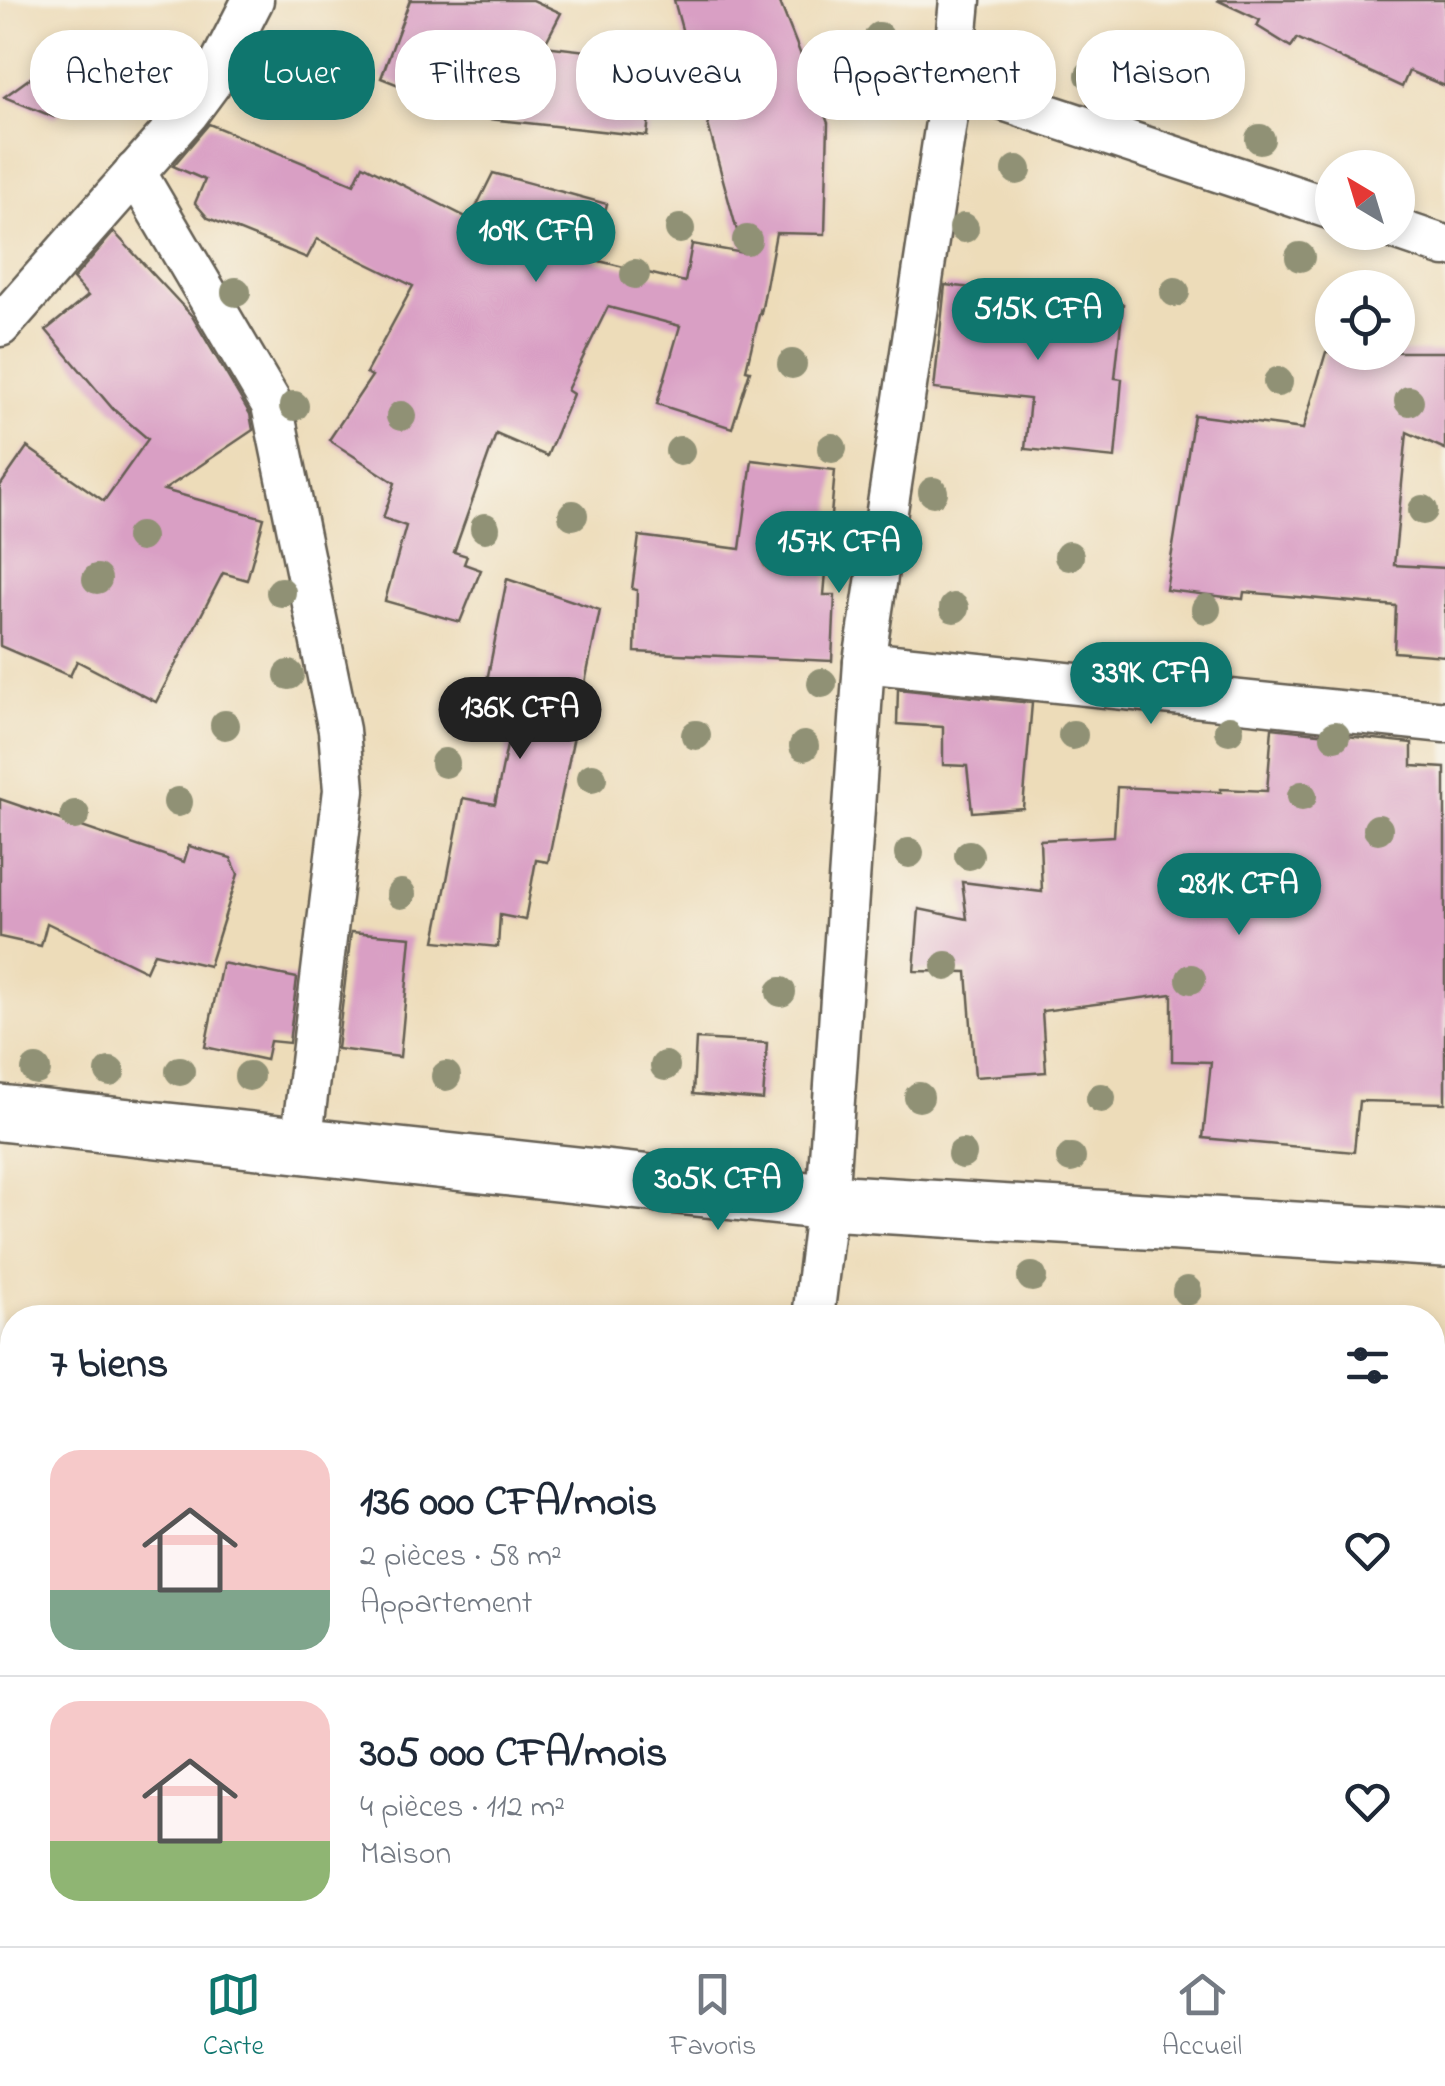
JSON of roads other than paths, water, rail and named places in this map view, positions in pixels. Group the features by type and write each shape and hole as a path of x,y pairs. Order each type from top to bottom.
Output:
{"street":[{"path":"0,326 188,113 211,82 253,0"},
{"path":"957,30 960,0"},
{"path":"1056,117 1315,202"},
{"path":"815,1305 827,1202 864,662 946,120"},
{"path":"135,172 272,406 339,730 344,790 301,1146"},
{"path":"1415,236 1445,246"},
{"path":"864,662 1445,722"},
{"path":"0,1113 827,1202 1445,1239"}]}
